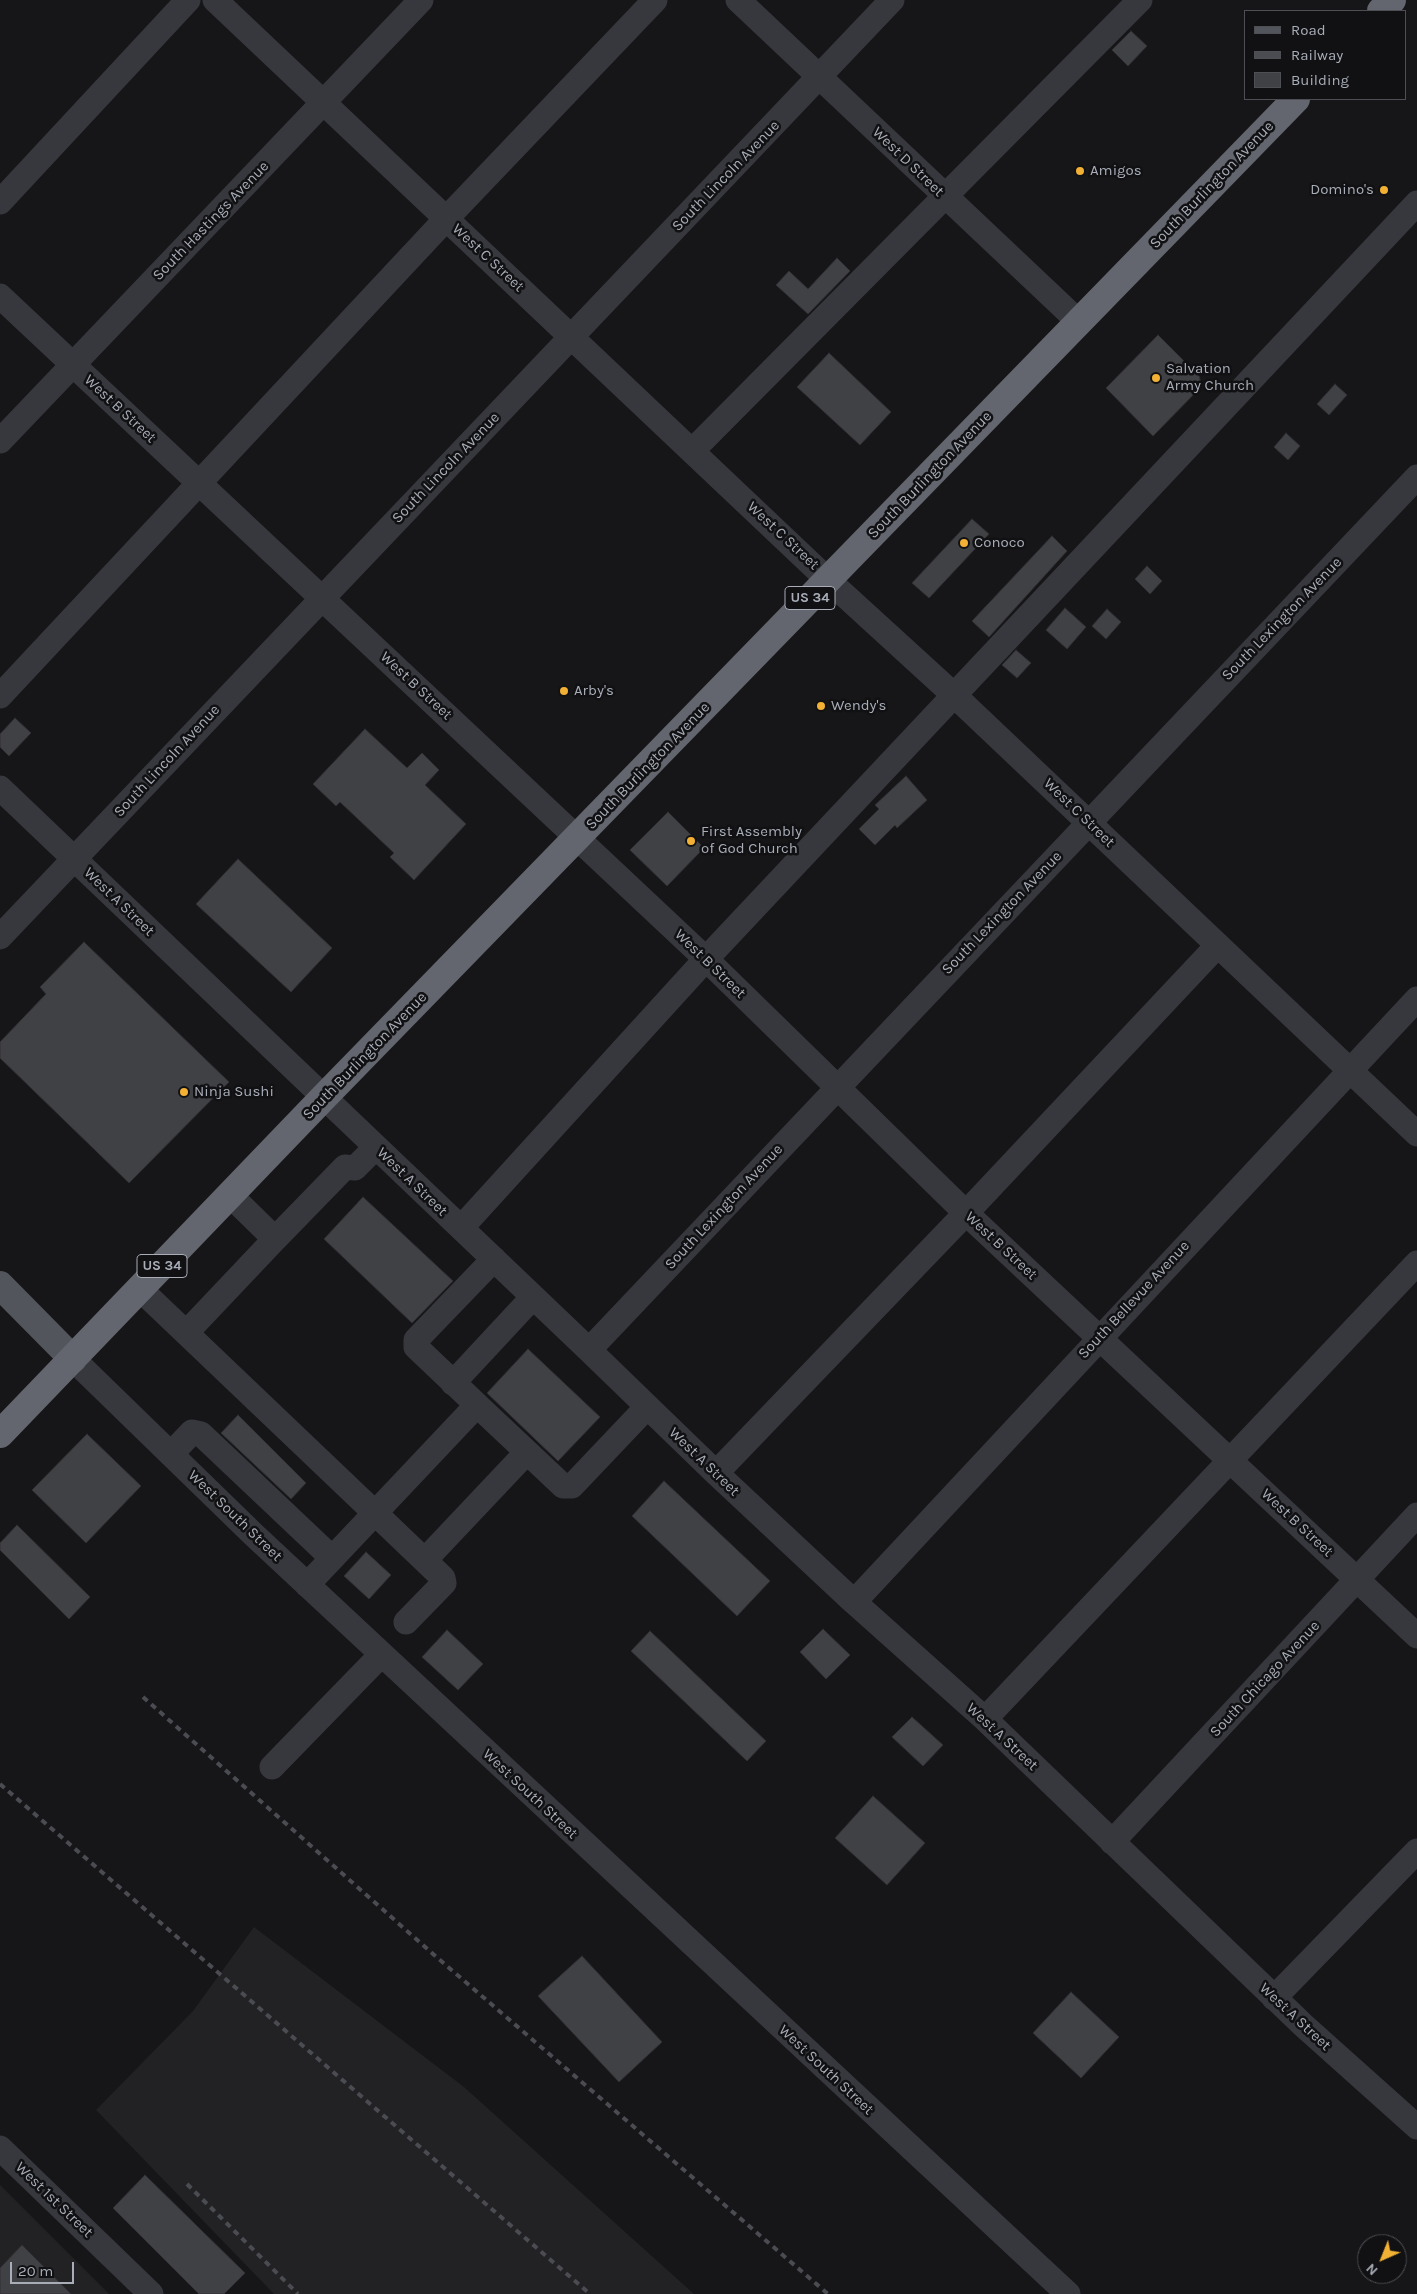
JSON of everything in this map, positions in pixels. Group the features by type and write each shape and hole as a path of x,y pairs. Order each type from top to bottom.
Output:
{"highway":[{"path":"1382,10 1392,0"},
{"name":"South Burlington Avenue","path":"0,1434 324,1098 1295,100"}],"main road":[{"name":"West South Street","path":"0,1285 73,1359"}],"street":[{"path":"0,202 188,0"},
{"name":"West C Street","path":"214,0 828,580 956,696 1417,1134"},
{"name":"South Hastings Avenue","path":"0,442 421,0"},
{"path":"0,696 446,219 655,0"},
{"name":"West D Street","path":"738,0 1079,322"},
{"name":"South Lincoln Avenue","path":"0,937 892,0"},
{"path":"692,451 1140,0"},
{"path":"461,1228 706,959 956,696 1417,203"},
{"name":"West B Street","path":"0,296 706,959 966,1213 1417,1636"},
{"name":"South Lexington Avenue","path":"589,1350 836,1087 1417,477"},
{"name":"West A Street","path":"0,788 716,1473 854,1602 985,1719 1274,1998 1417,2127"},
{"path":"716,1473 966,1213 1218,945"},
{"name":"South Bellevue Avenue","path":"854,1602 1099,1337 1417,999"},
{"path":"186,1333 345,1167 355,1168 376,1146"},
{"path":"230,1195 276,1239"},
{"path":"494,1259 416,1340 416,1347 453,1383 563,1486 572,1486 647,1407"},
{"path":"985,1719 1417,1263"},
{"path":"140,1289 443,1578 444,1583 406,1622"},
{"path":"453,1383 533,1298"},
{"name":"West South Street","path":"73,1359 381,1655 1068,2294"},
{"path":"307,1585 477,1405"},
{"path":"171,1454 192,1432 201,1434 332,1558"},
{"path":"425,1560 527,1452"},
{"name":"South Chicago Avenue","path":"1112,1842 1417,1514"},
{"path":"272,1767 381,1655"},
{"path":"1274,1998 1417,1850"},
{"name":"West 1st Street","path":"0,2148 151,2294"}],"shaded area":[{"path":"254,1927 464,2087 694,2294 274,2294 96,2110 193,2011"},
{"path":"0,2185 109,2294 0,2294"}],"building":[{"path":"1131,31 1147,46 1128,66 1112,50"},
{"path":"837,258 850,271 808,314 776,285 789,271 808,289"},
{"path":"1158,335 1199,376 1202,386 1153,436 1106,388"},
{"path":"829,353 891,412 860,445 797,387"},
{"path":"1335,384 1347,395 1329,415 1317,404"},
{"path":"1286,433 1300,446 1288,460 1274,447"},
{"path":"972,519 989,534 929,598 912,583"},
{"path":"1052,536 1067,551 989,637 972,621"},
{"path":"1147,566 1162,581 1150,594 1135,579"},
{"path":"1065,608 1086,627 1067,649 1046,630"},
{"path":"1107,609 1121,622 1106,639 1092,626"},
{"path":"1016,650 1031,663 1017,678 1002,665"},
{"path":"15,718 31,733 9,756 0,747 0,734"},
{"path":"365,729 407,768 422,753 439,770 425,785 466,824 414,880 390,857 394,853 340,802 336,806 313,784"},
{"path":"906,776 927,800 897,828 895,825 875,845 859,829 879,809 875,805"},
{"path":"668,812 704,848 667,886 630,850"},
{"path":"238,859 332,948 291,992 196,904"},
{"path":"84,942 229,1082 129,1183 0,1058 0,1042 46,994 40,987"},
{"path":"363,1197 453,1281 412,1323 324,1239"},
{"path":"528,1349 600,1417 558,1461 487,1393"},
{"path":"238,1415 306,1483 291,1499 221,1433"},
{"path":"87,1434 141,1486 86,1543 32,1490"},
{"path":"664,1481 770,1581 737,1616 632,1516"},
{"path":"17,1525 90,1597 69,1619 0,1550 0,1543"},
{"path":"366,1552 391,1575 369,1599 344,1576"},
{"path":"823,1629 850,1655 826,1679 800,1652"},
{"path":"447,1630 483,1664 458,1690 422,1657"},
{"path":"650,1631 766,1741 747,1761 631,1651"},
{"path":"912,1717 943,1745 923,1766 892,1737"},
{"path":"873,1796 925,1843 887,1885 835,1838"},
{"path":"582,1956 662,2042 619,2082 538,1996"},
{"path":"1071,1992 1119,2037 1081,2078 1033,2033"},
{"path":"145,2175 245,2273 224,2294 199,2294 113,2208"},
{"path":"22,2245 71,2294 0,2294 0,2268"}],"railway":[{"path":"143,1697 433,1954 828,2294"},
{"path":"0,1784 590,2294"},
{"path":"187,2184 298,2294"}],"place":[{"name":"Amigos","path":"1080,171"},
{"name":"Domino's","path":"1384,190"},
{"name":"Salvation Army Church","path":"1156,378"},
{"name":"Conoco","path":"964,543"},
{"name":"Arby's","path":"564,691"},
{"name":"Wendy's","path":"821,706"},
{"name":"First Assembly of God Church","path":"691,841"},
{"name":"Ninja Sushi","path":"184,1092"}]}
